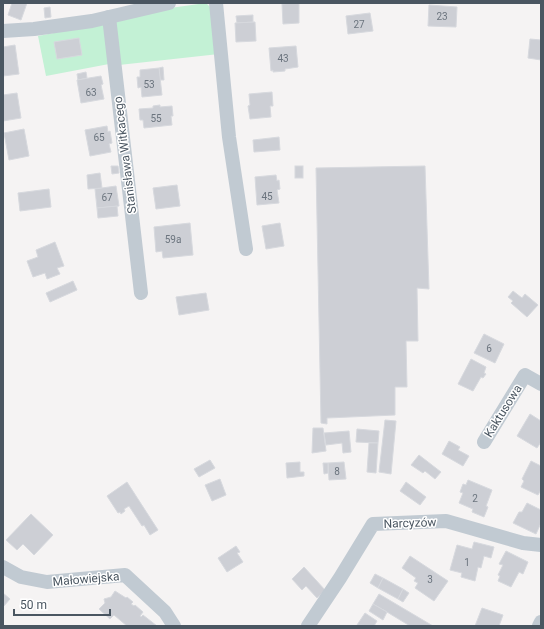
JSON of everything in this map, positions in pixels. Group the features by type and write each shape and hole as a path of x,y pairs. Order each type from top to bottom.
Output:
{"street":[{"path":"3,31 34,29 92,21 117,11 169,3"},
{"path":"216,3 229,137 246,249"},
{"name":"Stanisława Witkacego","path":"117,11 141,292"},
{"name":"Kaktusowa","path":"484,442 525,375 541,384"},
{"name":"Narcyzów","path":"308,626 373,524 446,522 523,544 541,545"},
{"name":"Małowiejska","path":"3,567 21,577 47,582 124,575 165,612 174,626"},
{"path":"540,626 541,622"}],"green space":[{"path":"206,3 210,7 219,54 119,65 116,22 163,9"},
{"path":"101,24 106,26 109,64 46,76 38,36"}],"building":[{"path":"12,3 27,3 21,20 8,15"},
{"path":"299,3 299,23 283,24 282,4"},
{"path":"429,5 457,7 456,27 428,26"},
{"path":"50,7 51,17 45,18 44,8"},
{"path":"370,13 373,31 348,34 346,16"},
{"path":"253,15 253,22 237,23 236,16"},
{"path":"255,22 256,41 236,42 235,23"},
{"path":"79,38 82,55 57,59 54,42"},
{"path":"530,39 541,40 541,60 528,58"},
{"path":"15,45 19,74 3,76 3,47"},
{"path":"296,46 298,67 285,69 285,71 271,71 269,48"},
{"path":"163,67 164,80 160,80 159,68"},
{"path":"159,68 162,95 142,97 141,87 138,88 137,77 140,77 140,70"},
{"path":"86,72 87,78 78,80 77,74"},
{"path":"101,76 104,99 81,103 77,80"},
{"path":"272,92 273,106 270,106 271,117 250,119 248,106 250,105 249,94"},
{"path":"17,93 21,118 3,121 3,95"},
{"path":"160,105 160,107 172,106 172,125 144,128 143,120 140,120 139,109 153,108 153,106"},
{"path":"107,126 108,132 110,131 112,143 109,144 111,152 90,156 85,130"},
{"path":"24,129 29,156 9,160 4,133"},
{"path":"279,137 280,150 254,152 253,140"},
{"path":"111,166 118,166 119,173 112,174"},
{"path":"295,166 303,166 303,178 295,178"},
{"path":"425,166 429,289 417,288 418,341 406,341 407,387 395,387 395,415 327,418 327,424 321,423 316,168"},
{"path":"100,173 102,188 88,189 87,175"},
{"path":"276,175 277,181 279,180 280,189 277,190 279,203 257,205 255,177"},
{"path":"177,185 180,206 156,209 153,188"},
{"path":"116,186 119,206 97,208 95,189"},
{"path":"49,189 51,207 20,211 18,193"},
{"path":"117,206 118,216 98,218 97,208"},
{"path":"190,223 193,255 163,258 162,251 156,252 154,227"},
{"path":"280,223 284,246 266,249 262,226"},
{"path":"55,242 64,266 57,268 60,274 47,279 45,273 33,277 27,261 38,257 36,250"},
{"path":"73,281 77,290 50,302 46,293"},
{"path":"513,291 522,298 525,294 538,305 527,317 511,303 513,301 508,297"},
{"path":"206,293 209,310 179,315 176,297"},
{"path":"484,334 504,344 495,363 474,353"},
{"path":"471,359 486,367 484,373 486,374 483,378 481,377 473,391 458,384"},
{"path":"530,414 541,421 541,442 537,448 517,436"},
{"path":"385,420 396,421 391,474 379,472"},
{"path":"313,428 323,428 326,451 312,453"},
{"path":"357,429 379,431 378,443 356,442"},
{"path":"349,431 351,452 343,453 342,443 326,445 324,433"},
{"path":"449,441 460,447 458,450 469,456 463,466 442,454"},
{"path":"369,443 378,443 376,473 367,472"},
{"path":"419,455 441,472 435,479 425,471 423,473 411,465"},
{"path":"210,460 215,468 199,477 194,469"},
{"path":"531,461 541,466 541,490 538,495 521,487 524,481 522,479"},
{"path":"300,462 300,472 304,472 304,476 287,478 286,463"},
{"path":"344,462 346,479 329,480 328,463"},
{"path":"323,463 328,463 328,473 324,474"},
{"path":"220,479 226,495 212,501 205,485"},
{"path":"468,480 492,490 486,506 488,507 484,517 472,512 473,509 459,503 463,493 460,492 463,484 466,485"},
{"path":"127,482 158,530 150,535 144,525 142,526 129,506 124,509 125,511 121,514 120,512 118,513 107,496"},
{"path":"406,482 426,497 420,505 400,491"},
{"path":"527,503 541,510 541,523 536,534 513,523 519,512 522,512"},
{"path":"31,514 53,535 34,555 23,544 17,550 6,540"},
{"path":"474,542 494,547 491,558 484,556 481,568 478,567 475,581 461,577 462,573 450,570 457,545 472,549"},
{"path":"236,546 240,552 237,553 243,562 227,572 218,558"},
{"path":"506,551 528,562 523,574 519,572 511,587 498,581 500,576 498,575 503,565 499,564"},
{"path":"410,556 448,581 434,601 415,588 418,583 414,581 416,578 402,568"},
{"path":"304,567 325,590 317,598 306,586 302,590 292,579"},
{"path":"375,574 383,578 378,588 370,583"},
{"path":"383,578 403,589 398,599 378,588"},
{"path":"403,589 409,593 403,602 398,599"},
{"path":"115,591 126,598 127,597 133,602 131,604 134,606 135,605 143,612 140,616 141,617 143,615 157,626 127,626 114,615 110,619 99,609 105,603 104,599 111,597"},
{"path":"3,593 10,599 3,607"},
{"path":"379,594 433,626 410,626 373,604"},
{"path":"373,604 387,612 383,620 369,611"},
{"path":"482,608 503,615 499,626 475,626"},
{"path":"365,613 377,621 374,626 357,625"}]}
